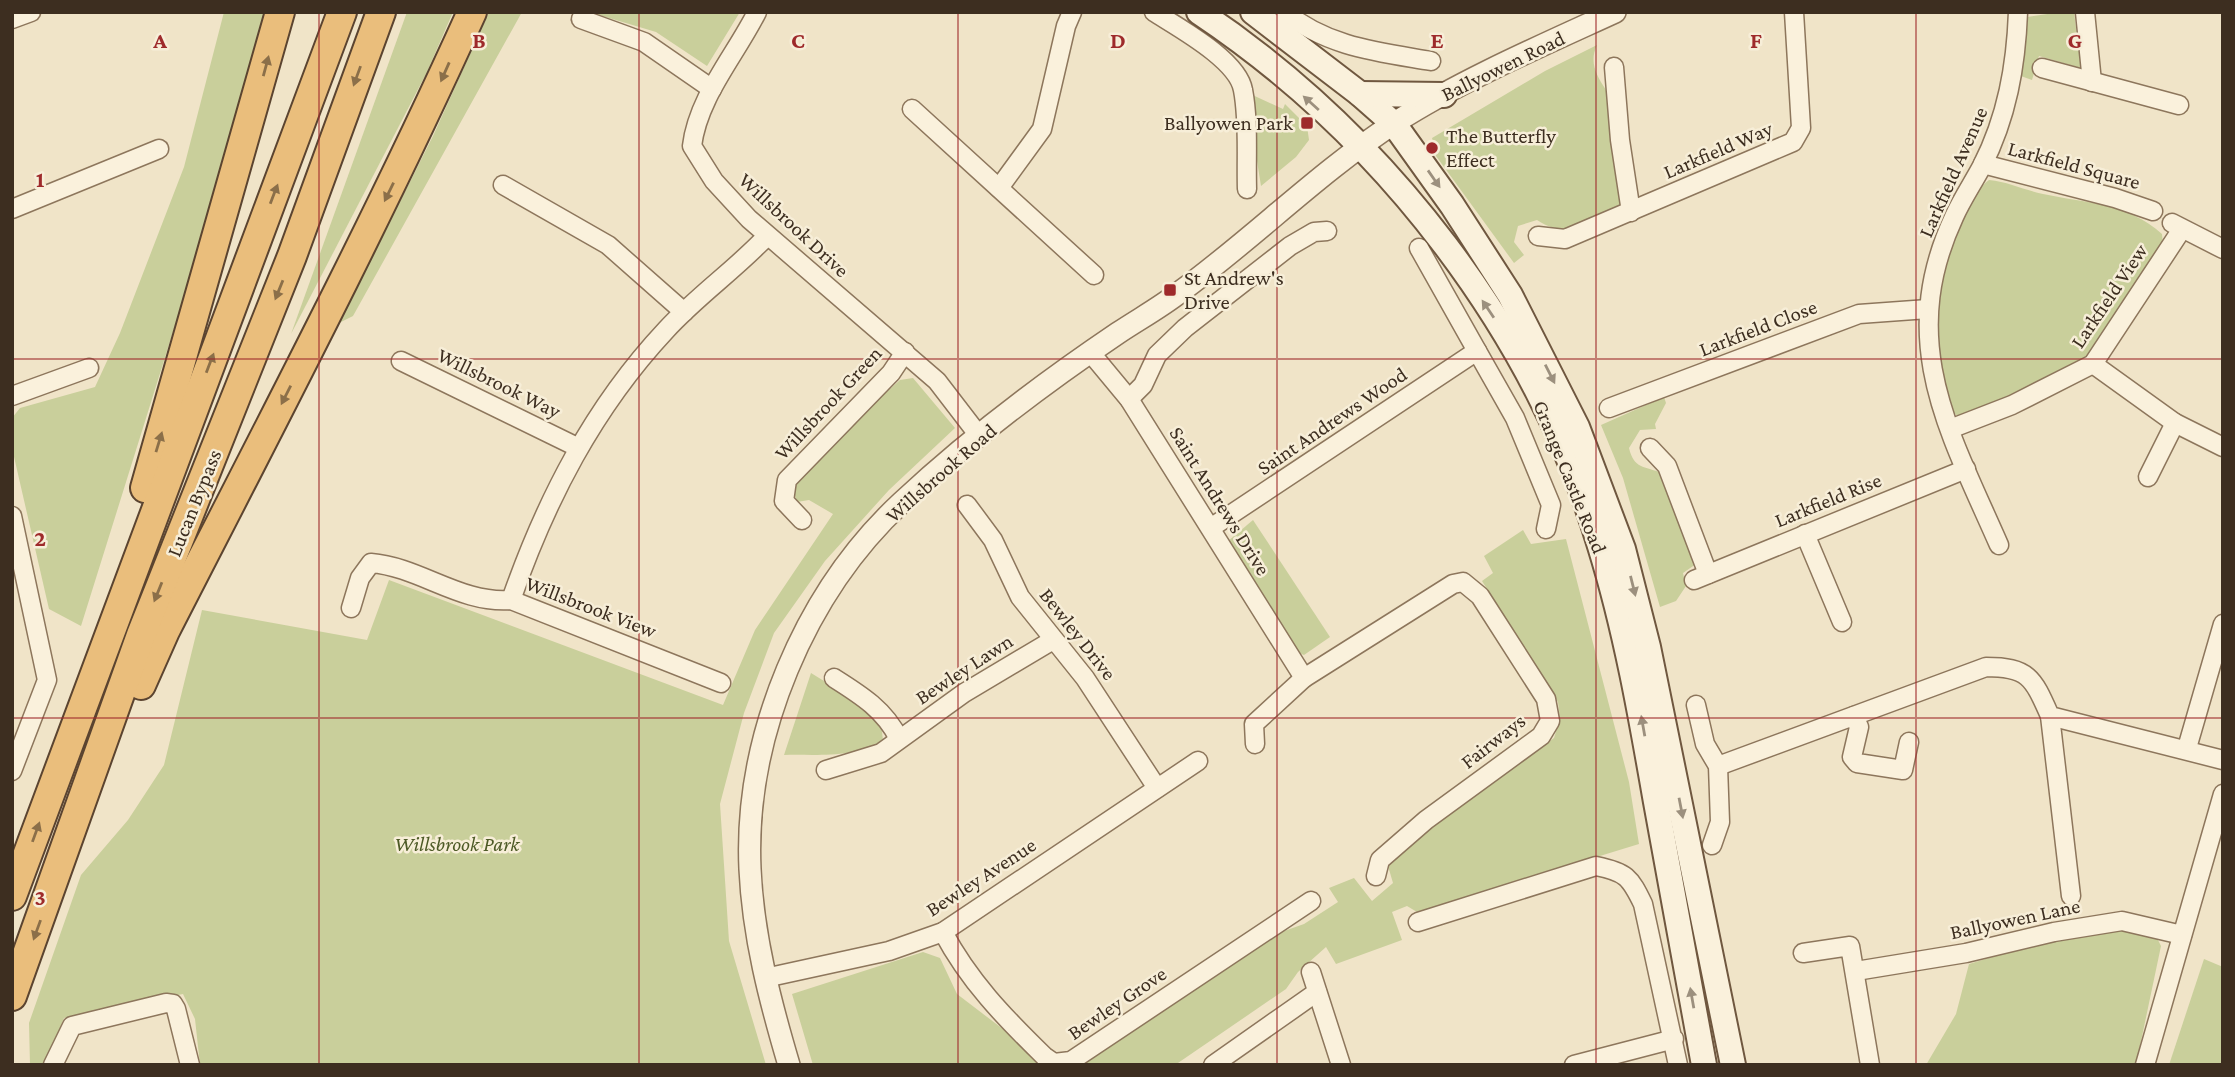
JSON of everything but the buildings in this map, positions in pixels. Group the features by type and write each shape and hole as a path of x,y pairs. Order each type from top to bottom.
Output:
{"highway":[{"path":"76,719 163,429 280,12"},
{"name":"Lucan Bypass","path":"12,896 342,12"},
{"name":"Lucan Bypass","path":"12,996 69,843 141,635 292,256 381,12"},
{"path":"69,843 165,631 354,264 419,131 472,12"}],"main road":[{"name":"Grange Castle Road","path":"1199,12 1252,49 1362,148 1442,244 1489,308 1554,426 1600,545 1630,656 1704,1065"},
{"name":"Grange Castle Road","path":"1253,12 1360,94 1394,124 1510,295 1577,427 1623,549 1648,647 1733,1065"},
{"path":"1360,94 1444,95"}],"street":[{"path":"12,19 31,12"},
{"name":"Willsbrook Drive","path":"757,12 712,89 696,122 692,146 715,181 767,236 937,380 980,437"},
{"path":"999,188 1041,129 1072,12"},
{"path":"1154,12 1218,56 1236,73 1243,90 1247,189"},
{"path":"1285,12 1296,21 1345,46 1431,61"},
{"name":"Ballyowen Road","path":"1394,124 1444,95 1615,12"},
{"name":"Larkfield Way","path":"1538,236 1565,239 1793,142 1801,128 1794,12"},
{"name":"Larkfield Avenue","path":"1999,545 1950,429 1931,374 1928,309 1935,275 1953,218 1983,164 2007,105 2016,59 2018,12"},
{"path":"2085,12 2092,82"},
{"path":"581,19 644,42 712,89"},
{"path":"1614,67 1620,140 1631,212"},
{"path":"2042,68 2179,105"},
{"path":"912,109 1094,275"},
{"name":"Willsbrook Road","path":"789,1065 765,978 751,879 752,816 759,768 783,682 825,596 862,546 899,504 1090,352 1181,292 1291,200 1394,124"},
{"path":"1181,292 1238,229 1343,145 1341,129"},
{"path":"12,209 159,149"},
{"name":"Larkfield Square","path":"1983,164 2115,198 2153,211"},
{"path":"503,185 608,245 684,312"},
{"name":"Larkfield View","path":"1950,429 2012,405 2093,364 2177,226 2223,249"},
{"path":"1129,399 1143,385 1157,355 1185,328 1290,246 1314,232 1327,231"},
{"path":"511,600 560,480 578,447 621,384 684,312 767,236"},
{"path":"1419,248 1515,418 1551,505 1546,529"},
{"name":"Larkfield Close","path":"1609,408 1859,314 1928,309"},
{"name":"Saint Andrews Wood","path":"1212,527 1478,351"},
{"name":"Willsbrook Green","path":"802,520 784,501 787,480 891,373 905,352"},
{"name":"Saint Andrews Drive","path":"1090,352 1129,399 1212,527 1217,543 1304,678"},
{"name":"Willsbrook Way","path":"401,361 578,447"},
{"path":"2093,364 2175,423 2223,447"},
{"path":"12,397 89,368"},
{"path":"2148,477 2175,423"},
{"name":"Larkfield Rise","path":"1650,449 1667,466 1701,577 1966,469"},
{"name":"Bewley Drive","path":"967,505 993,540 1020,597 1085,678 1157,788"},
{"path":"12,516 47,680 12,771"},
{"path":"1805,534 1840,618"},
{"name":"Willsbrook View","path":"351,608 360,578 370,563 389,564 467,597 490,602 511,600 721,683"},
{"name":"Fairways","path":"1304,678 1452,584 1467,584 1480,596 1546,699 1550,721 1541,736 1426,820 1380,860 1376,876"},
{"path":"2187,748 2223,624"},
{"name":"Bewley Lawn","path":"826,771 881,753 964,693 1053,640"},
{"path":"1718,766 1986,667 2009,667 2025,672 2038,688 2050,716 2071,896"},
{"path":"834,678 874,705 890,720 900,738"},
{"path":"1255,744 1254,724 1304,678"},
{"path":"1696,705 1705,744 1718,766 1720,822 1712,845"},
{"path":"1854,716 1859,727 1852,757 1857,764 1903,770 1909,741"},
{"path":"2050,716 2187,748 2223,760"},
{"name":"Bewley Avenue","path":"765,978 889,951 943,932 1198,761"},
{"path":"2144,1065 2223,794"},
{"path":"1418,922 1596,866 1620,871 1633,884 1643,904 1678,1065"},
{"name":"Bewley Grove","path":"943,932 961,966 987,999 1054,1063 1071,1061 1311,901"},
{"name":"Ballyowen Lane","path":"1856,971 1966,953 2054,932 2122,921 2182,935"},
{"path":"1803,953 1850,946 1870,1065"},
{"path":"1311,972 1341,1065"},
{"path":"1213,1065 1317,992"},
{"path":"53,1065 72,1026 166,1003 173,1004 176,1009 190,1065"},
{"path":"1574,1065 1674,1039"}],"green space":[{"path":"224,12 265,12 223,172 81,626 49,609 12,448 12,418 20,408 95,387 120,333 184,167"},
{"path":"407,12 453,12 427,72 291,334"},
{"path":"489,12 522,12 353,316 339,323 433,136"},
{"path":"589,12 740,12 707,66 656,32"},
{"path":"2074,12 2081,68 2039,56 2032,80 2018,75 2027,17"},
{"path":"1597,45 1594,63 1606,90 1620,206 1589,223 1569,229 1548,226 1537,220 1518,226 1514,242 1524,255 1514,263 1436,156 1432,138 1545,71"},
{"path":"1246,92 1283,109 1285,104 1307,126 1309,140 1296,157 1261,186"},
{"path":"1989,180 2120,210 2149,224 2162,234 2163,246 2089,355 2065,373 1961,418 1952,410 1944,391 1935,323 1940,289 1952,246 1969,206"},
{"name":"Willsbrook Park","path":"913,378 955,428 889,490 825,561 774,633 744,713 720,804 729,941 766,1065 200,1065 195,1019 183,994 64,1018 45,1065 30,1065 29,1023 81,875 128,820 164,765 202,610 367,640 389,580 723,705 755,630 833,514 809,500 797,502 795,490 802,475 843,432 900,380"},
{"path":"1664,397 1666,403 1655,424 1656,429 1640,430 1629,448 1637,463 1662,473 1696,564 1683,573 1686,586 1676,601 1660,607 1623,478 1601,425"},
{"path":"1253,520 1330,637 1304,655 1297,652 1227,542"},
{"path":"1523,530 1531,544 1566,539 1629,782 1639,844 1417,912 1407,906 1392,912 1402,940 1336,964 1326,947 1298,972 1286,989 1175,1065 1069,1065 1267,937 1304,924 1338,902 1329,888 1354,878 1372,901 1393,883 1388,866 1438,821 1554,738 1560,719 1558,702 1482,581 1493,573 1484,556"},
{"path":"811,673 866,707 881,724 883,740 848,753 784,755"},
{"path":"2127,930 2157,938 2161,946 2136,1065 1926,1065 1956,1014 1969,964 2058,937"},
{"path":"923,952 940,958 957,994 1050,1065 813,1065 792,994"},
{"path":"2204,959 2223,967 2223,1065 2169,1065"}],"place":[{"name":"Ballyowen Park","path":"1307,123"},
{"name":"The Butterfly Effect","path":"1432,148"},
{"name":"St Andrew's Drive","path":"1170,290"}]}
